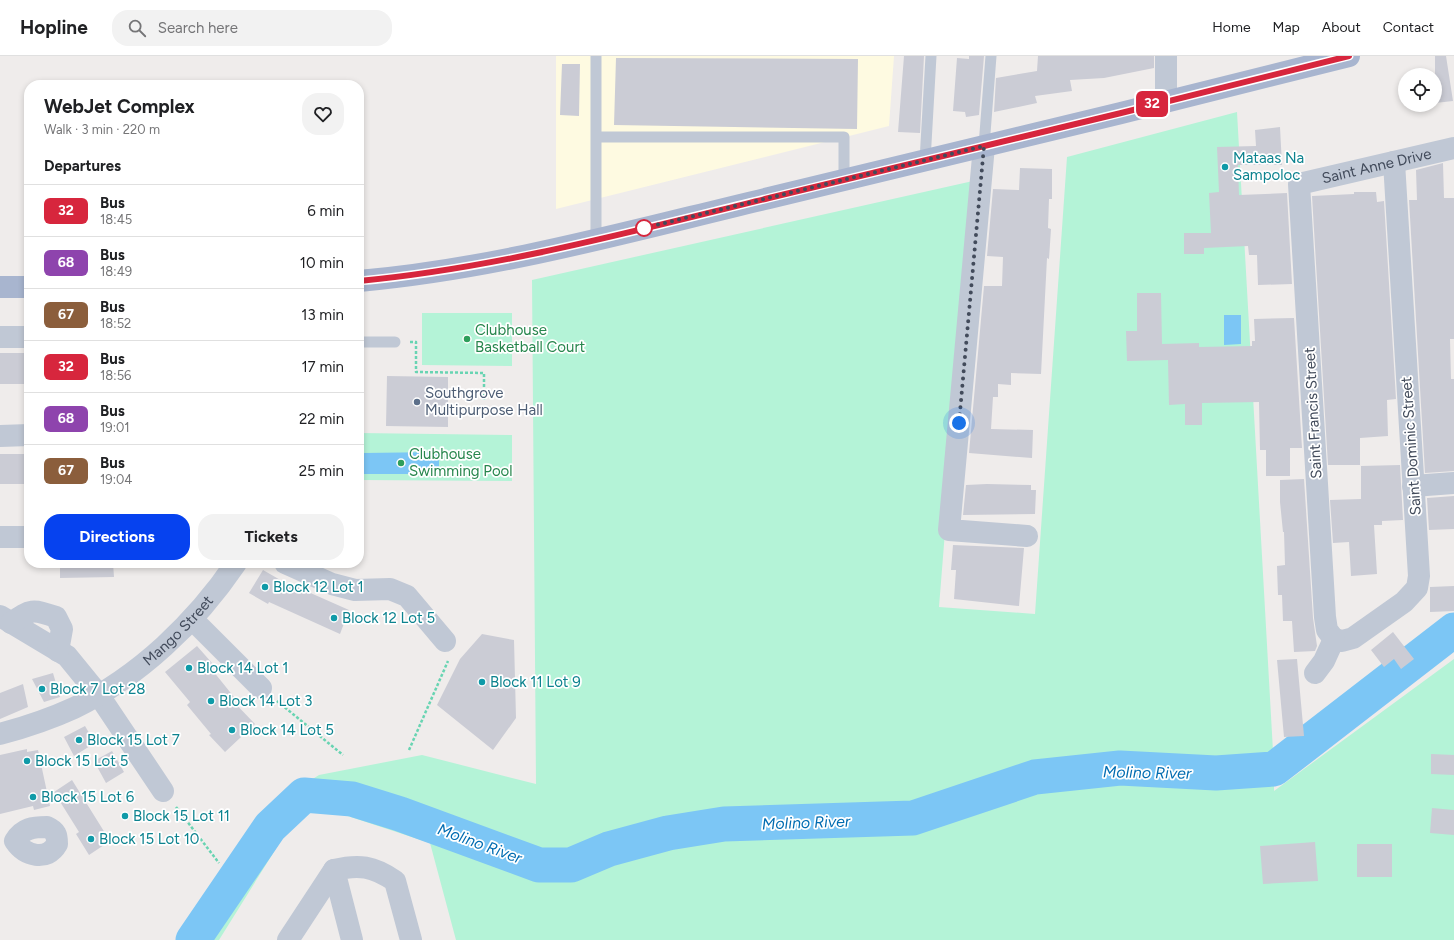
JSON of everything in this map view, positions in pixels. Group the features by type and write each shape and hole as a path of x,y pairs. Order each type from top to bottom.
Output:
{"main road":[{"path":"364,281 418,276 596,240 926,161 1166,101 1302,62 1349,56"},
{"path":"0,287 24,287"}],"street":[{"path":"1166,56 1166,101"},
{"path":"984,146 949,530 1027,536"},
{"name":"Saint Anne Drive","path":"1299,184 1454,148"},
{"name":"Saint Dominic Street","path":"1334,639 1342,641 1353,638 1404,602 1417,588 1419,564 1394,162"},
{"name":"Saint Francis Street","path":"1299,184 1325,617 1327,630 1334,639"},
{"path":"0,337 24,337"},
{"path":"0,436 24,435"},
{"path":"1413,486 1454,483"},
{"path":"0,537 24,537"},
{"name":"Mango Street","path":"0,734 39,723 76,707 115,685 145,662 192,619 232,568"},
{"path":"296,568 326,581 355,590 390,588 407,596 445,641"},
{"path":"5,620 27,612 38,611 56,617 62,629 58,651"},
{"path":"192,619 261,688"},
{"path":"5,620 67,656 98,694 163,791"},
{"path":"1315,673 1324,661 1334,639"},
{"path":"288,940 334,870 352,865 382,872 395,881 411,940"},
{"path":"334,870 352,940"}],"lane":[{"path":"596,56 596,240"},
{"path":"926,161 931,56"},
{"path":"984,146 991,56"},
{"path":"596,137 844,137 844,180"},
{"path":"364,342 395,342"}],"path":[{"path":"395,342 416,342 416,372 484,373 484,400"},
{"path":"409,750 448,662 445,641"},
{"path":"261,688 343,755"},
{"path":"163,791 219,863"}],"shaded area":[{"path":"556,56 894,56 889,126 556,209"}],"green space":[{"path":"1237,112 1274,791 1454,659 1454,940 456,940 430,843 305,802 219,940 183,940 187,938 233,866 266,819 292,792 319,775 422,755 536,784 532,280 973,181 939,607 1035,614 1067,157"},
{"name":"Clubhouse Basketball Court","path":"422,313 512,313 512,366 422,365"},
{"path":"364,433 512,435 512,481 364,480"}],"water":[{"path":"1224,315 1241,315 1241,344 1224,345"},
{"name":"Clubhouse Swimming Pool","path":"439,452 439,474 364,474 364,453"}],"building":[{"path":"904,56 924,56 920,133 898,132"},
{"path":"969,56 984,56 979,115 966,117 965,112 953,111 957,58 969,59"},
{"path":"1038,56 1154,56 1154,68 1104,78 1070,80 1072,91 1035,96 1037,103 994,112 996,78 1037,71"},
{"path":"1435,56 1446,56 1453,101 1442,102 1442,68 1435,68"},
{"path":"616,58 858,59 857,129 614,125"},
{"path":"562,64 580,64 579,116 560,115"},
{"path":"1280,127 1282,165 1238,165 1239,195 1287,193 1292,284 1258,285 1257,255 1249,255 1248,246 1204,248 1204,254 1184,254 1184,233 1211,233 1209,193 1219,192 1217,147 1256,146 1255,130"},
{"path":"1443,163 1444,198 1454,198 1454,339 1450,339 1451,379 1454,379 1454,471 1425,473 1409,200 1417,200 1416,170"},
{"path":"1020,168 1052,169 1052,199 1049,199 1048,228 1051,229 1049,259 1047,258 1041,374 1011,373 1011,385 998,384 998,397 993,397 991,429 1033,430 1032,458 969,453 984,286 1002,286 1003,257 987,256 993,189 1019,190"},
{"path":"1354,192 1376,192 1377,202 1384,201 1396,399 1387,400 1388,436 1360,438 1360,465 1328,465 1312,196 1354,194"},
{"path":"1137,293 1161,293 1162,344 1199,343 1199,347 1252,346 1252,341 1255,341 1254,319 1294,318 1302,448 1290,448 1290,476 1266,476 1266,450 1260,450 1259,402 1202,403 1202,425 1185,425 1185,404 1169,405 1168,360 1127,361 1126,331 1137,331"},
{"path":"0,353 24,353 24,384 0,384"},
{"name":"Southgrove Multipurpose Hall","path":"387,376 448,377 448,427 386,426"},
{"path":"0,454 24,454 24,484 0,484"},
{"path":"1400,465 1403,520 1382,521 1382,525 1374,525 1377,574 1351,576 1349,542 1333,543 1330,500 1361,499 1361,466"},
{"path":"1304,479 1313,618 1317,646 1315,651 1294,652 1292,621 1283,621 1282,595 1278,595 1277,566 1285,565 1284,532 1280,502 1280,480"},
{"path":"966,485 1031,485 1031,490 1036,490 1035,514 963,515"},
{"path":"1454,496 1454,529 1429,530 1427,498"},
{"path":"953,545 1024,548 1019,606 954,599 956,570 951,570"},
{"path":"60,568 113,568 114,577 60,578"},
{"path":"263,570 296,589 297,587 349,610 340,634 269,602 268,604 249,593"},
{"path":"1454,586 1454,611 1430,612 1430,587"},
{"path":"1393,632 1414,659 1401,669 1394,659 1384,667 1371,650"},
{"name":"Block 11 Lot 9","path":"482,634 514,640 516,718 493,750 437,705 460,659"},
{"path":"197,646 212,663 209,666 234,697 231,699 255,724 225,752 209,735 211,734 187,705 190,702 165,672"},
{"path":"1297,659 1304,736 1284,737 1277,660"},
{"name":"Block 7 Lot 28","path":"53,673 60,697 44,702 32,679"},
{"path":"23,684 28,707 0,719 0,693"},
{"name":"Block 15 Lot 7","path":"85,726 95,743 74,756 64,737"},
{"path":"27,749 27,752 38,750 50,806 34,810 33,806 0,814 0,755"},
{"path":"112,751 124,772 106,783 94,761"},
{"path":"1431,754 1454,755 1454,775 1431,774"},
{"path":"72,780 110,841 89,855 76,834 79,832 54,792"},
{"path":"1432,808 1454,810 1454,835 1430,833"},
{"path":"1315,842 1318,881 1263,884 1260,846"},
{"path":"1357,844 1392,844 1392,877 1357,877"}],"waterway":[{"name":"Molino River","path":"193,940 270,827 304,795 352,799 400,814 539,865 571,865 609,849 668,833 724,824 913,818 1035,777 1120,768 1216,773 1274,769 1454,630"}],"bus line":[{"name":"32","path":"364,281 418,276 596,240 926,161 1349,56"}],"place":[{"name":"Mataas Na Sampoloc","path":"1225,167"},
{"name":"Clubhouse Basketball Court","path":"467,339"},
{"name":"Southgrove Multipurpose Hall","path":"417,402"},
{"name":"Clubhouse Swimming Pool","path":"401,463"},
{"name":"Block 12 Lot 1","path":"265,587"},
{"name":"Block 12 Lot 5","path":"334,618"},
{"name":"Block 14 Lot 1","path":"189,668"},
{"name":"Block 11 Lot 9","path":"482,682"},
{"name":"Block 7 Lot 28","path":"42,689"},
{"name":"Block 14 Lot 3","path":"211,701"},
{"name":"Block 14 Lot 5","path":"232,730"},
{"name":"Block 15 Lot 7","path":"79,740"},
{"name":"Block 15 Lot 5","path":"27,761"},
{"name":"Block 15 Lot 6","path":"33,797"},
{"name":"Block 15 Lot 11","path":"125,816"},
{"name":"Block 15 Lot 10","path":"91,839"}],"route":[{"path":"644,228 984,146 959,423"}]}
